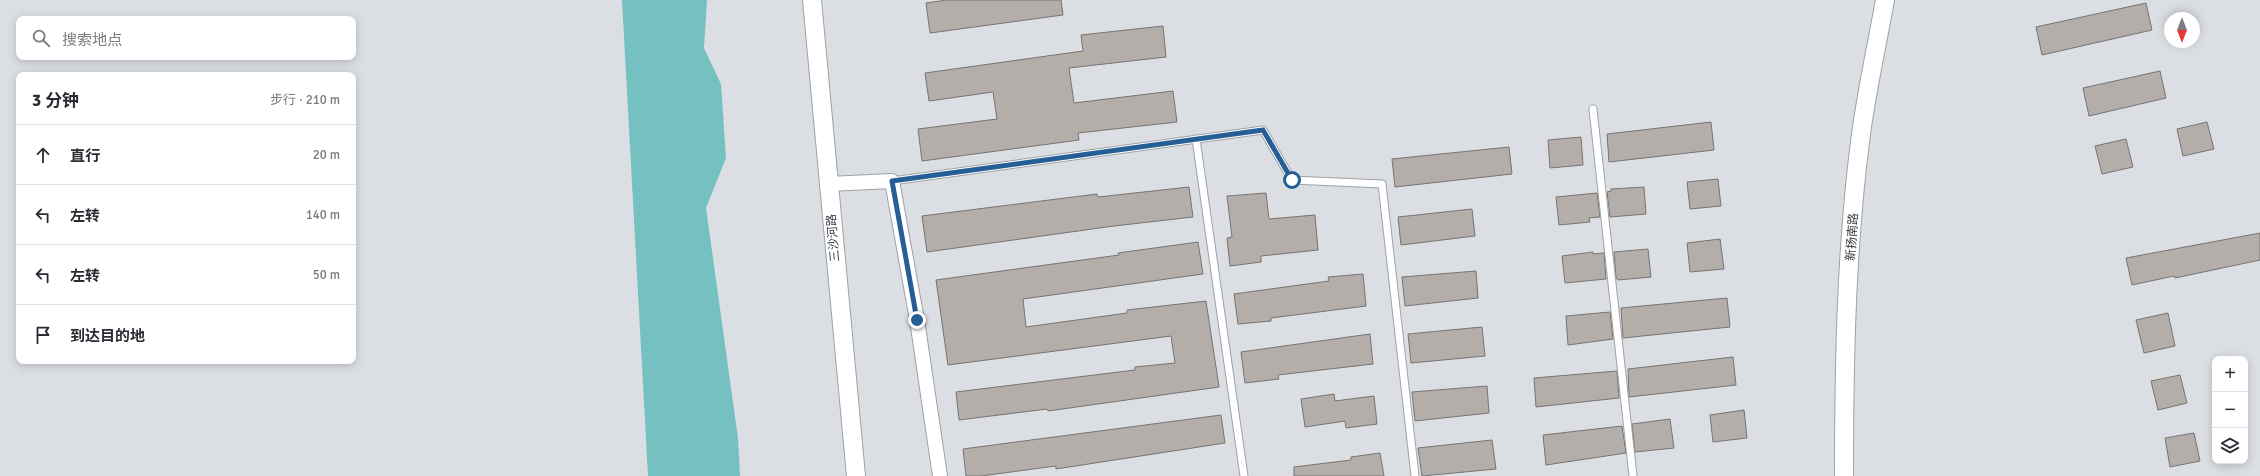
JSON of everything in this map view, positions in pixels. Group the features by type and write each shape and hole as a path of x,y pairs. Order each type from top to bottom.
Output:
{"street":[{"name":"三沙河路","path":"812,0 856,476"},
{"name":"新扬南路","path":"1844,476 1844,407 1850,241 1861,134 1885,0"},
{"path":"828,184 892,181 917,320 940,476"}],"lane":[{"path":"1592,109 1632,476"},
{"path":"892,181 1263,130 1292,180 1382,184 1415,476"},
{"path":"1196,139 1244,476"}],"water":[{"path":"622,0 707,0 704,48 721,84 726,158 706,208 738,438 740,476 648,476"}],"building":[{"path":"947,0 1061,0 1063,15 930,33 926,3"},
{"path":"2146,3 2152,30 2042,55 2036,27"},
{"path":"1163,26 1166,57 1069,68 1074,103 1173,91 1177,122 1078,133 1079,140 922,161 918,129 997,119 993,92 929,101 925,73 1083,51 1081,35"},
{"path":"2160,71 2166,98 2089,116 2083,88"},
{"path":"1711,122 1714,150 1609,162 1607,134"},
{"path":"2207,122 2214,149 2183,156 2177,129"},
{"path":"1581,137 1583,165 1550,168 1548,140"},
{"path":"2126,139 2133,167 2102,174 2095,146"},
{"path":"1509,147 1512,174 1395,187 1392,159"},
{"path":"1718,179 1721,206 1690,209 1687,182"},
{"path":"1189,187 1193,217 1114,226 927,252 922,216 1097,194 1098,197"},
{"path":"1644,187 1646,214 1610,217 1607,192 1611,191 1611,189"},
{"path":"1266,193 1269,219 1315,215 1318,250 1261,256 1261,262 1230,266 1227,238 1232,237 1227,196"},
{"path":"1597,193 1600,217 1589,218 1590,222 1559,225 1556,197"},
{"path":"1472,209 1475,236 1401,245 1398,217"},
{"path":"2260,233 2260,260 2175,278 2174,276 2132,285 2126,258"},
{"path":"1720,239 1724,269 1690,272 1687,243"},
{"path":"1198,242 1203,274 1023,299 1026,327 1127,313 1127,310 1206,301 1219,387 1048,411 1047,409 959,420 956,392 1135,370 1135,367 1175,363 1171,336 948,365 936,280 1119,255 1118,253"},
{"path":"1648,249 1651,277 1618,280 1616,278 1614,252"},
{"path":"1593,252 1593,254 1604,253 1606,279 1565,283 1562,256"},
{"path":"1476,271 1478,298 1405,306 1402,277"},
{"path":"1363,274 1366,306 1271,318 1271,321 1238,324 1234,294 1329,281 1328,277"},
{"path":"1727,298 1730,327 1623,338 1621,308"},
{"path":"1610,312 1613,339 1568,345 1566,316"},
{"path":"2168,313 2175,346 2144,353 2136,320"},
{"path":"1482,327 1485,356 1411,363 1408,334"},
{"path":"1370,334 1373,364 1278,375 1279,379 1245,383 1241,352"},
{"path":"1733,357 1736,385 1629,397 1628,369"},
{"path":"1617,371 1619,398 1536,407 1534,378"},
{"path":"2180,375 2187,403 2158,410 2151,381"},
{"path":"1487,386 1489,413 1415,421 1412,392"},
{"path":"1334,394 1335,401 1374,396 1377,424 1346,428 1345,421 1305,427 1301,399"},
{"path":"1744,410 1747,438 1713,442 1710,415"},
{"path":"1221,415 1225,443 1056,469 1056,466 981,476 966,476 963,449"},
{"path":"1670,419 1674,448 1635,452 1632,424"},
{"path":"1622,426 1626,453 1546,465 1543,435"},
{"path":"2194,433 2200,461 2170,467 2165,438"},
{"path":"1492,440 1496,469 1422,476 1418,448"},
{"path":"1380,453 1384,476 1294,476 1294,467 1351,460 1351,457"}],"route":[{"path":"917,320 892,181 1263,130 1292,180"}]}
